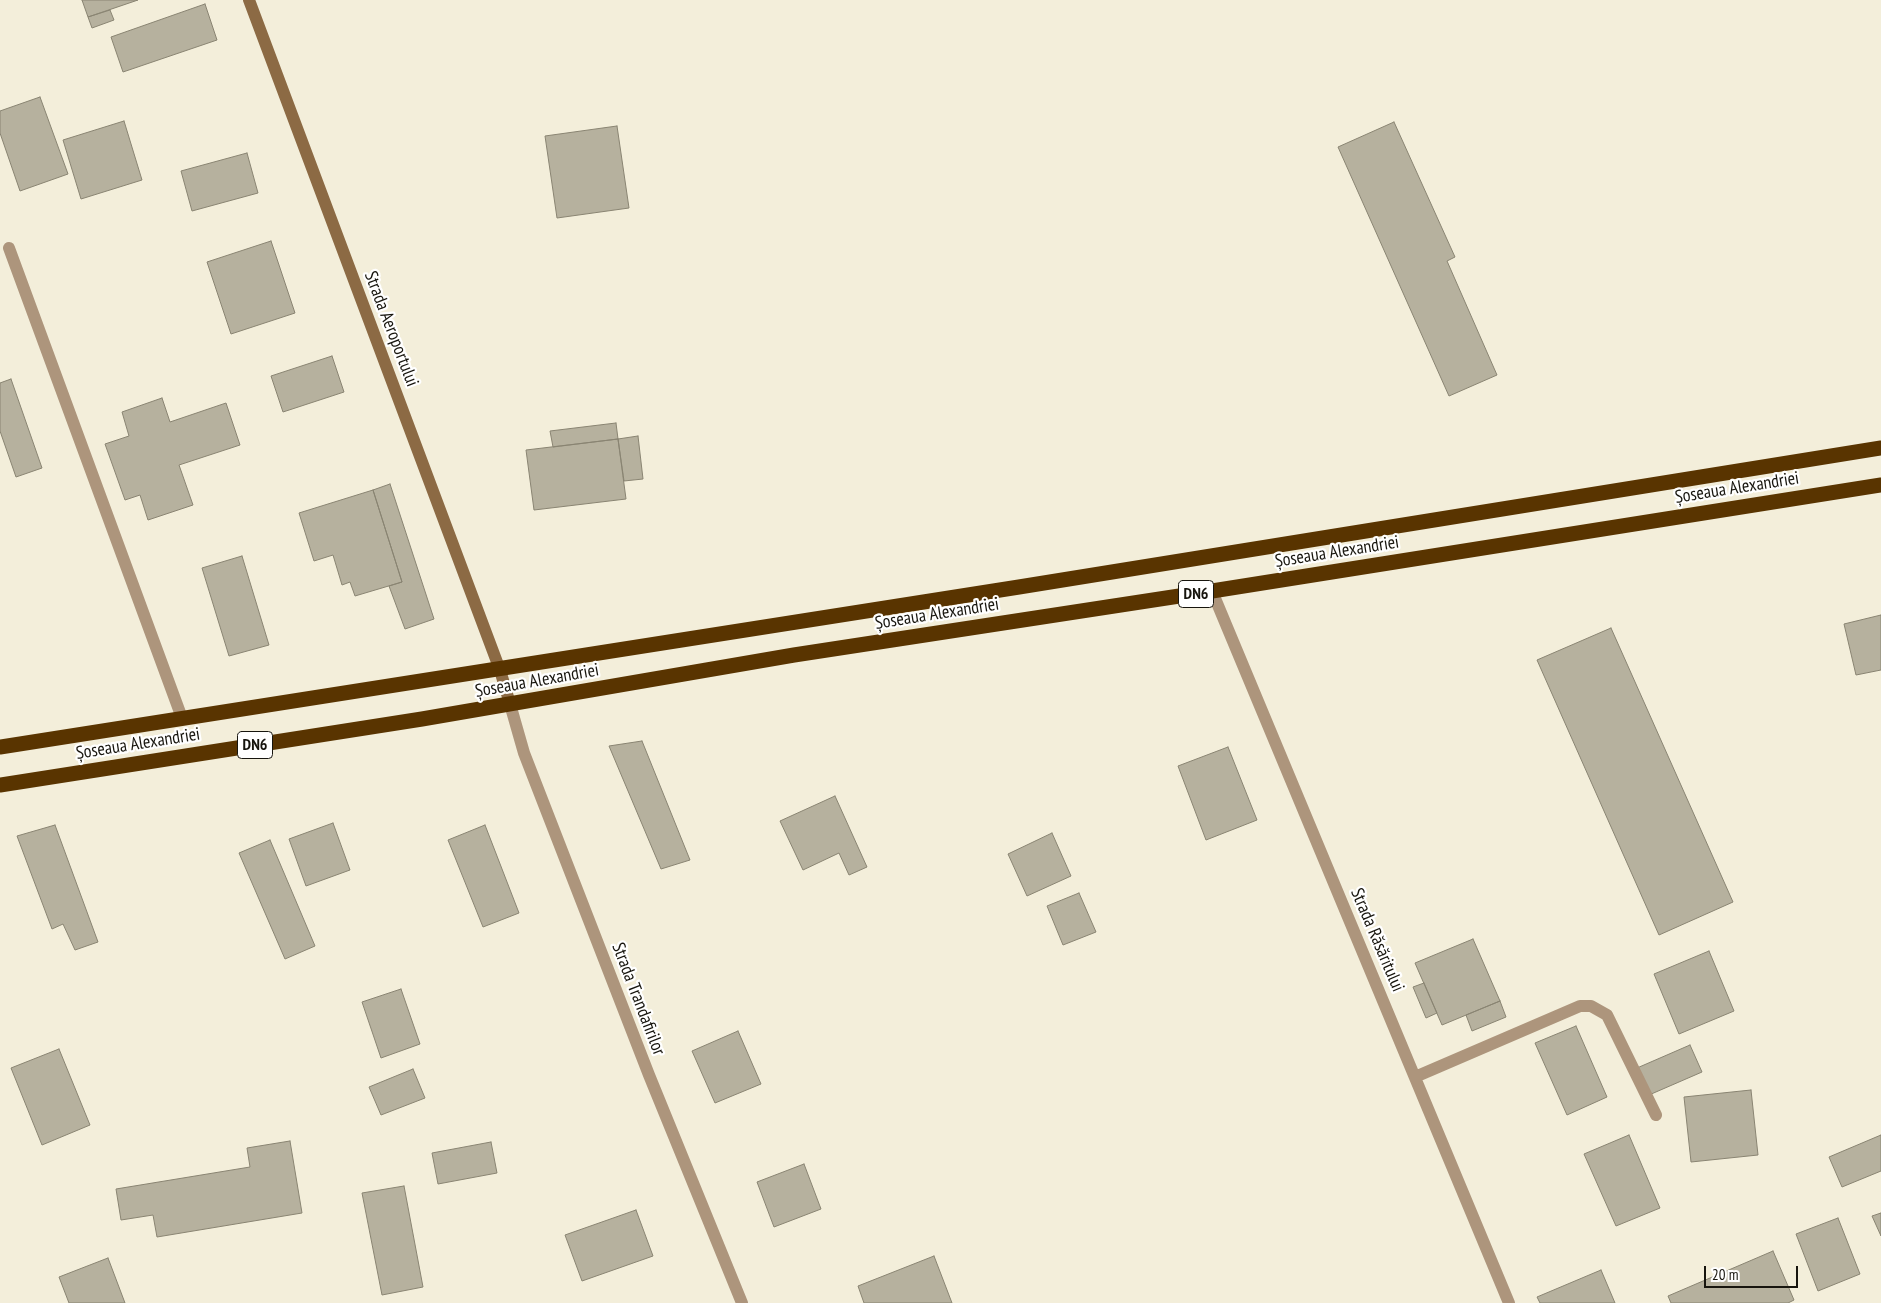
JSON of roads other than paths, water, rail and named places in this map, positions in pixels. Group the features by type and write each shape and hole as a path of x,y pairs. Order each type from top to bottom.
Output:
{"highway":[{"name":"Șoseaua Alexandriei","path":"0,748 182,718 500,670 1881,448"},
{"name":"Șoseaua Alexandriei","path":"0,785 510,704 794,655 1212,592 1881,485"}],"street":[{"name":"Strada Aeroportului","path":"250,0 500,670 510,704"},
{"path":"9,248 182,718"},
{"name":"Strada Răsăritului","path":"1212,592 1509,1303"},
{"name":"Strada Trandafirilor","path":"510,704 524,753 649,1075 742,1303"},
{"path":"1414,1077 1580,1006 1591,1006 1607,1015 1656,1115"}]}
